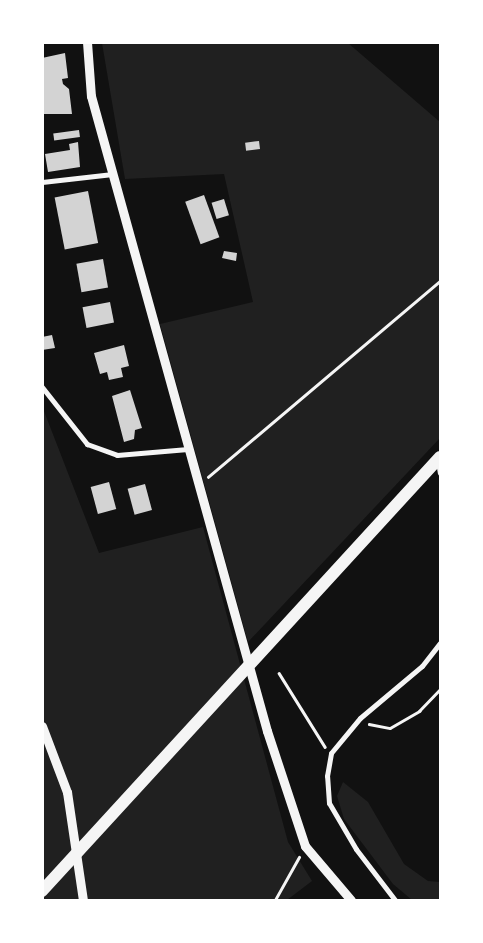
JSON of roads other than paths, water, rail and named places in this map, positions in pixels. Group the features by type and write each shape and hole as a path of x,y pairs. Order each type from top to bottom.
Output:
{"main road":[{"path":"42,891 439,464"}],"street":[{"path":"87,42 91,96 188,449 305,846 351,900"},
{"path":"42,182 113,174"},
{"path":"42,387 87,444 117,455 188,449"},
{"path":"395,900 356,849 329,804 331,753 360,718 422,666 440,643"},
{"path":"42,726 67,792 83,900"}]}
